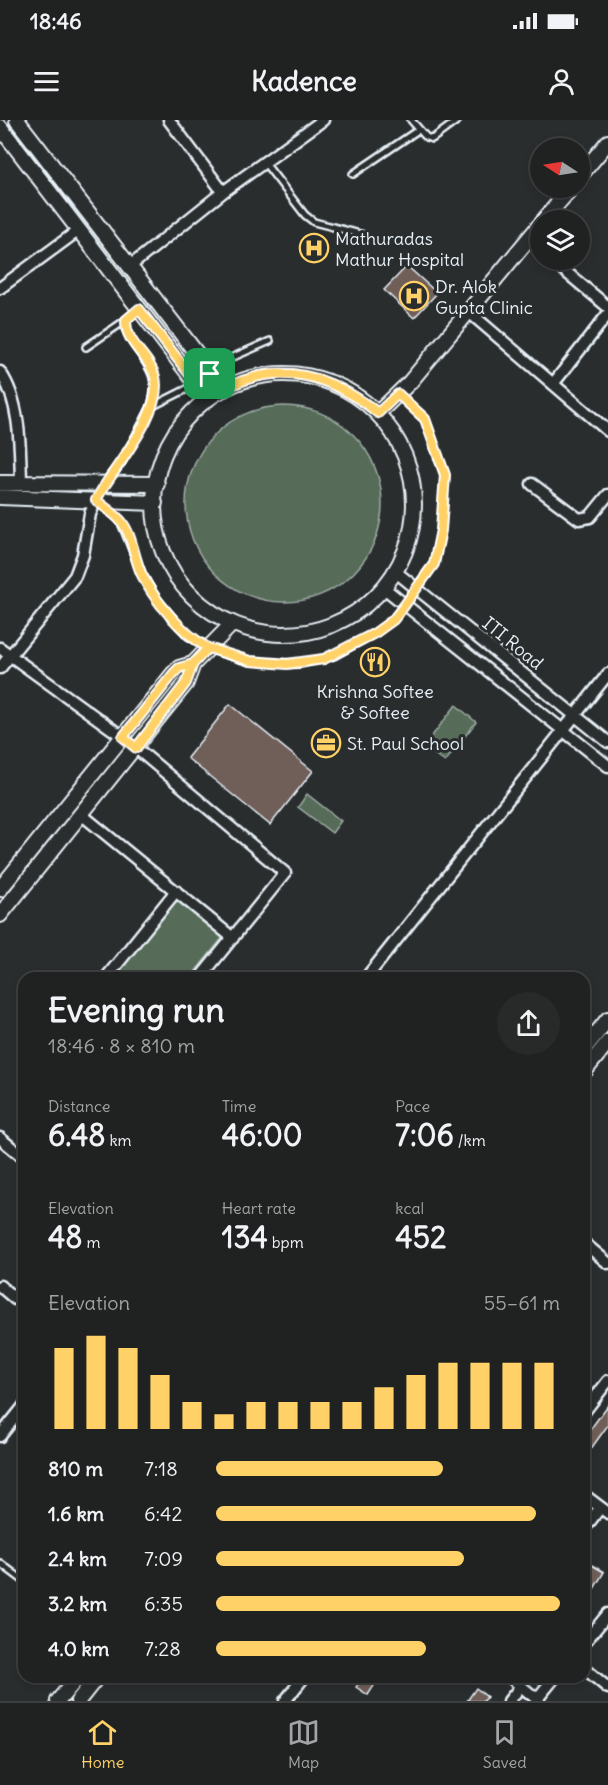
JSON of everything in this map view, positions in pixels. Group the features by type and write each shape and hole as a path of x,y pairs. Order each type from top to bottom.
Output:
{"street":[{"path":"16,120 210,374 224,389"},
{"path":"169,120 223,192"},
{"path":"129,267 223,192 323,120"},
{"path":"0,127 208,399"},
{"path":"590,164 608,142"},
{"path":"552,210 563,198"},
{"path":"0,288 79,230"},
{"path":"378,413 398,394 469,312 530,237"},
{"path":"564,270 608,307"},
{"path":"469,312 608,431"},
{"path":"553,384 608,314"},
{"path":"0,372 5,380 19,433 21,483"},
{"path":"286,374 319,378 351,392 378,413 399,442 413,485 414,521 408,546 396,572 384,588 339,623 292,635 257,632 232,624 196,600 174,574 157,532 154,503 156,484 161,464 183,423 208,399 224,389 262,376 286,374"},
{"path":"0,483 156,484"},
{"path":"0,668 75,576 83,555 90,514 104,483"},
{"path":"532,484 579,519 590,518 608,495"},
{"path":"0,497 154,503"},
{"name":"ITI Road","path":"396,572 608,742"},
{"name":"ITI Road","path":"384,588 608,766"},
{"path":"0,915 186,683 193,664 232,624"},
{"path":"0,648 123,737 285,873 205,972"},
{"path":"0,890 174,673 179,668 193,664"},
{"path":"371,972 608,674"},
{"path":"81,814 232,938"},
{"path":"111,972 176,891"},
{"path":"590,1042 608,1019"},
{"path":"590,1064 608,1042"},
{"path":"0,1138 18,1153"},
{"path":"590,1248 608,1263"},
{"path":"0,1286 15,1299"},
{"path":"590,1404 608,1381"},
{"path":"0,1436 18,1414"},
{"path":"590,1500 604,1510 590,1523"},
{"path":"590,1636 608,1614"},
{"path":"590,1673 608,1688"},
{"path":"58,1701 73,1683"},
{"path":"78,1701 92,1683"},
{"path":"289,1699 300,1683"},
{"path":"517,1683 538,1700 551,1683"},
{"path":"509,1701 521,1686"}],"lane":[{"path":"411,120 418,130 432,139 458,120"},
{"path":"353,174 418,130"},
{"path":"264,162 305,215 314,222 364,235"},
{"path":"86,347 139,309"},
{"path":"104,483 122,462 151,407 156,391 155,375 129,337 126,320"},
{"path":"151,407 197,384 231,358 270,341"},
{"path":"96,500 120,520 127,530 142,574 156,598 188,636 208,648 250,661 287,664 324,659 375,633 393,620 434,564 441,530 445,475 425,419 398,394"},
{"path":"0,1563 18,1576"}],"green space":[{"path":"274,406 294,406 322,413 339,422 354,434 366,449 375,466 382,494 382,514 375,542 366,559 354,574 339,586 322,595 294,602 274,602 246,595 229,586 214,574 202,559 193,542 186,514 186,494 193,466 202,449 214,434 229,422 246,413"},
{"path":"456,705 476,722 445,762 424,746"},
{"path":"307,794 341,821 332,833 298,807"},
{"path":"177,898 224,936 195,972 118,972"}],"building":[{"path":"407,266 437,293 414,318 384,290"},
{"path":"230,704 313,771 270,825 187,758"},
{"path":"608,1405 608,1425 590,1450 590,1430"},
{"path":"590,1564 604,1572 590,1595"},
{"path":"359,1683 376,1683 368,1695 356,1687"},
{"path":"476,1688 487,1697 484,1701 467,1701"}],"place":[{"name":"Mathuradas Mathur Hospital","path":"314,248"},
{"name":"Dr. Alok Gupta Clinic","path":"414,296"},
{"name":"Krishna Softee & Softee","path":"375,662"},
{"name":"St. Paul School","path":"326,743"}],"route":[{"path":"210,374 197,384 139,309 126,320 125,328 129,337 155,375 156,391 151,407 122,462 104,483 96,500 120,520 127,530 142,574 156,598 188,636 208,648 193,664 179,668 174,673 123,737 136,748 186,683 193,664 208,648 250,661 301,664 334,656 375,633 393,620 434,564 441,530 445,475 425,419 398,394 378,413 351,392 319,378 286,374 262,376 233,384 224,389 210,374"}]}
